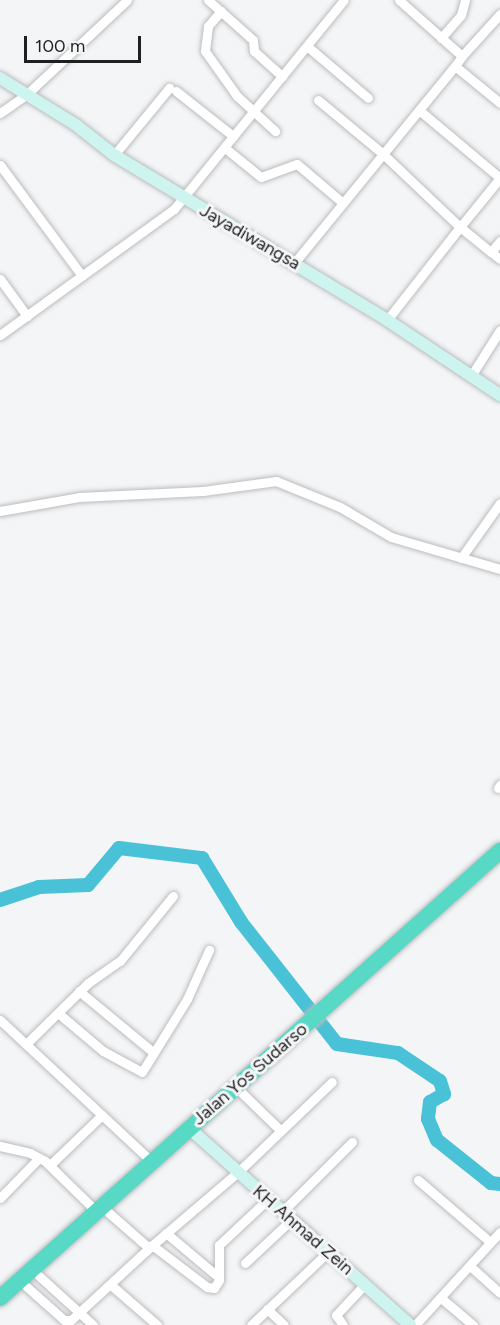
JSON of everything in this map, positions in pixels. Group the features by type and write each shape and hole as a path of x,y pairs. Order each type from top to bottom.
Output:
{"highway":[{"name":"Jalan Yos Sudarso","path":"0,1298 103,1212 287,1048 500,851"},
{"name":"Jalan Yos Sudarso","path":"353,988 500,865"},
{"name":"Jalan Yos Sudarso","path":"0,1311 103,1212 151,1161 242,1093 287,1048"}],"street":[{"path":"0,113 27,94 127,0"},
{"path":"208,0 254,40 254,51 282,76"},
{"path":"0,336 183,198 344,0"},
{"path":"399,0 462,56"},
{"path":"441,38 461,15 465,0"},
{"path":"221,11 208,26 205,51 233,91 275,131"},
{"path":"295,262 462,56 500,14"},
{"path":"307,46 368,98"},
{"path":"455,66 500,103"},
{"name":"Jayadiwangsa","path":"0,78 183,198 295,262 500,395"},
{"path":"114,154 172,90 233,136"},
{"path":"318,100 383,154 460,227 500,259"},
{"path":"387,320 500,178 419,110"},
{"path":"225,148 261,177 297,164 342,203"},
{"path":"0,165 82,276"},
{"path":"491,252 500,241"},
{"path":"0,279 27,316"},
{"path":"471,376 500,330"},
{"path":"0,511 79,497 203,491 276,481 340,507 391,537 500,569"},
{"path":"461,558 500,503"},
{"path":"26,1044 80,991 120,961 172,896"},
{"path":"58,1013 103,1050 138,1072 145,1070 187,999 209,950"},
{"path":"80,991 154,1053"},
{"path":"0,1020 151,1161"},
{"path":"33,1281 64,1320 71,1320 166,1233 238,1172 332,1082"},
{"path":"242,1093 280,1130"},
{"path":"50,1165 102,1116"},
{"name":"KH Ahmad Zein","path":"192,1131 410,1325"},
{"path":"245,1263 352,1142"},
{"path":"0,1146 39,1158 50,1165 103,1212 209,1288 216,1286 219,1245 268,1199"},
{"path":"0,1198 39,1158"},
{"path":"418,1180 490,1242"},
{"path":"166,1233 217,1276"},
{"path":"416,1325 490,1242 499,1235"},
{"path":"251,1325 327,1253"},
{"path":"470,1266 500,1293"},
{"path":"33,1281 81,1312 93,1325"},
{"path":"340,1324 338,1312 365,1284"},
{"path":"111,1285 157,1325"},
{"path":"441,1298 473,1325"},
{"path":"267,1309 284,1325"}],"waterway":[{"path":"0,900 39,887 88,885 119,848 202,858 241,922 337,1044 398,1053 440,1081 444,1094 430,1102 428,1119 437,1140 491,1183 500,1184"}]}
